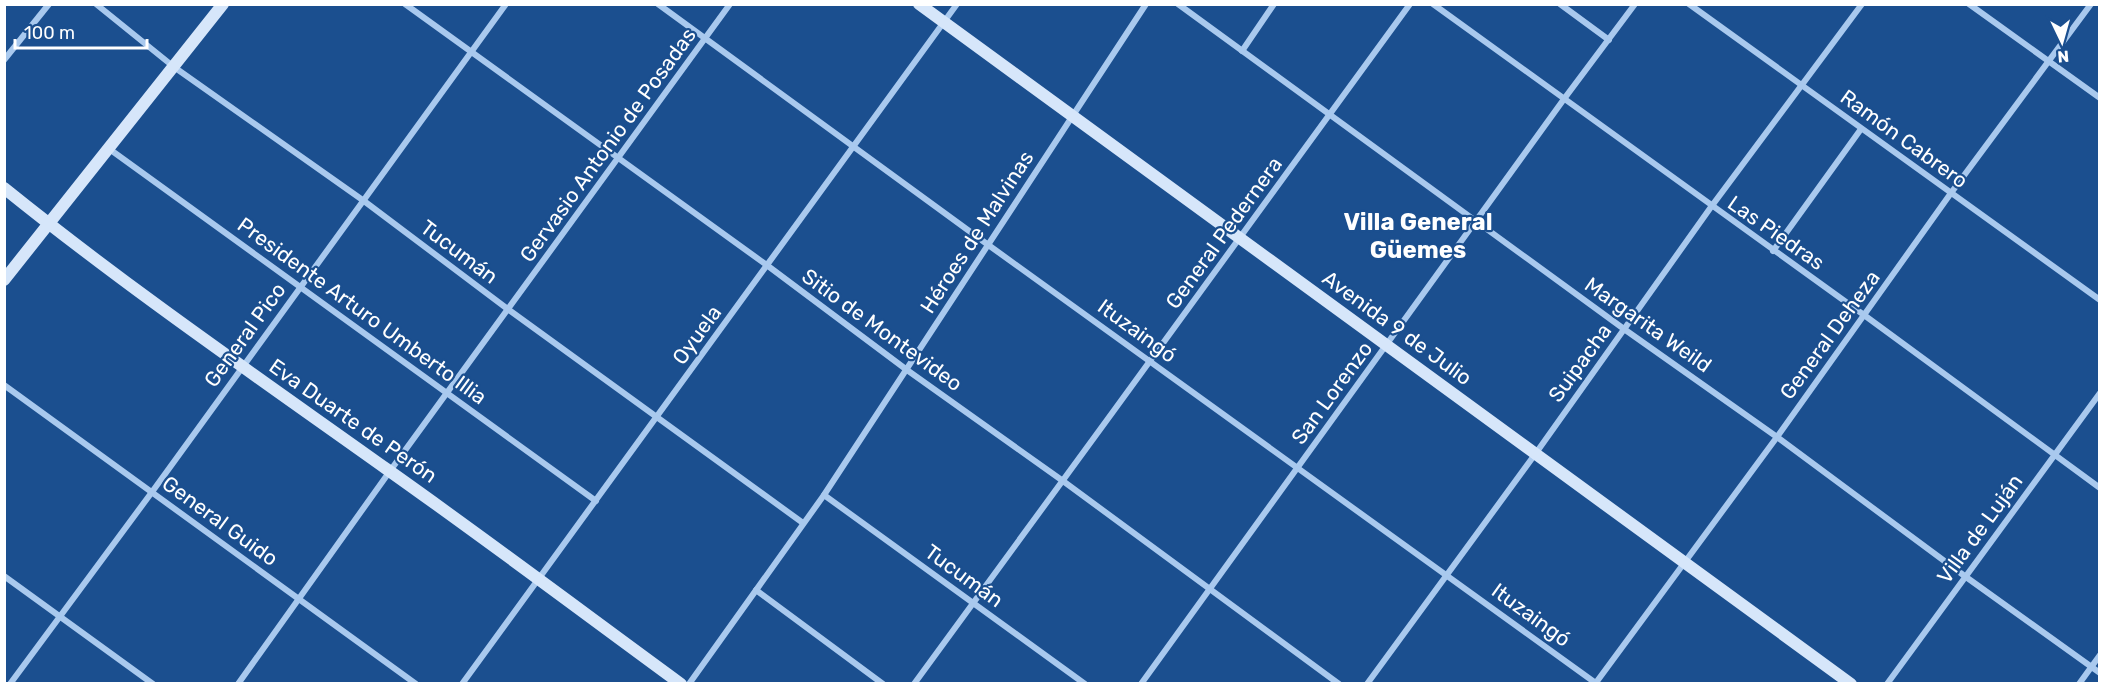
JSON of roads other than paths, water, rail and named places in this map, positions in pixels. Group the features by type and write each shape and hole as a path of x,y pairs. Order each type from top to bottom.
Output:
{"main road":[{"path":"4,280 223,4"},
{"name":"Avenida 9 de Julio","path":"919,4 1851,684"},
{"name":"Eva Duarte de Perón","path":"4,188 48,224 681,684"}],"street":[{"path":"4,60 49,4"},
{"name":"Tucumán","path":"96,4 174,67 364,201 509,310 803,523"},
{"name":"Sitio de Montevideo","path":"405,4 768,266 907,370 1063,481 1339,684"},
{"name":"General Pico","path":"10,684 506,4"},
{"name":"Ituzaingó","path":"658,4 1596,683"},
{"name":"Gervasio Antonio de Posadas","path":"238,684 730,4"},
{"name":"Oyuela","path":"462,684 957,4"},
{"name":"Héroes de Malvinas","path":"688,684 824,495 1146,4"},
{"name":"Margarita Weild","path":"1178,4 1475,222 1777,437 2100,673"},
{"path":"1242,51 1274,4"},
{"name":"General Pedernera","path":"914,684 1410,4"},
{"name":"Las Piedras","path":"1433,4 2100,488"},
{"path":"1560,4 1609,40"},
{"name":"San Lorenzo","path":"1141,684 1635,4"},
{"name":"Ramón Cabrero","path":"1689,4 2100,300"},
{"name":"Suipacha","path":"1367,684 1712,207 1862,4"},
{"path":"1969,4 2100,98"},
{"name":"General Deheza","path":"1596,683 2091,4"},
{"path":"1773,251 1861,129"},
{"name":"Presidente Arturo Umberto Illia","path":"108,148 596,501"},
{"name":"General Guido","path":"4,385 416,684"},
{"name":"Villa de Luján","path":"1887,684 2100,393"},
{"name":"Tucumán","path":"824,495 1084,684"},
{"path":"4,576 153,684"},
{"path":"756,590 883,684"},
{"path":"2079,684 2100,655"}],"district":[{"name":"Villa General Güemes","path":"1418,236"}]}
